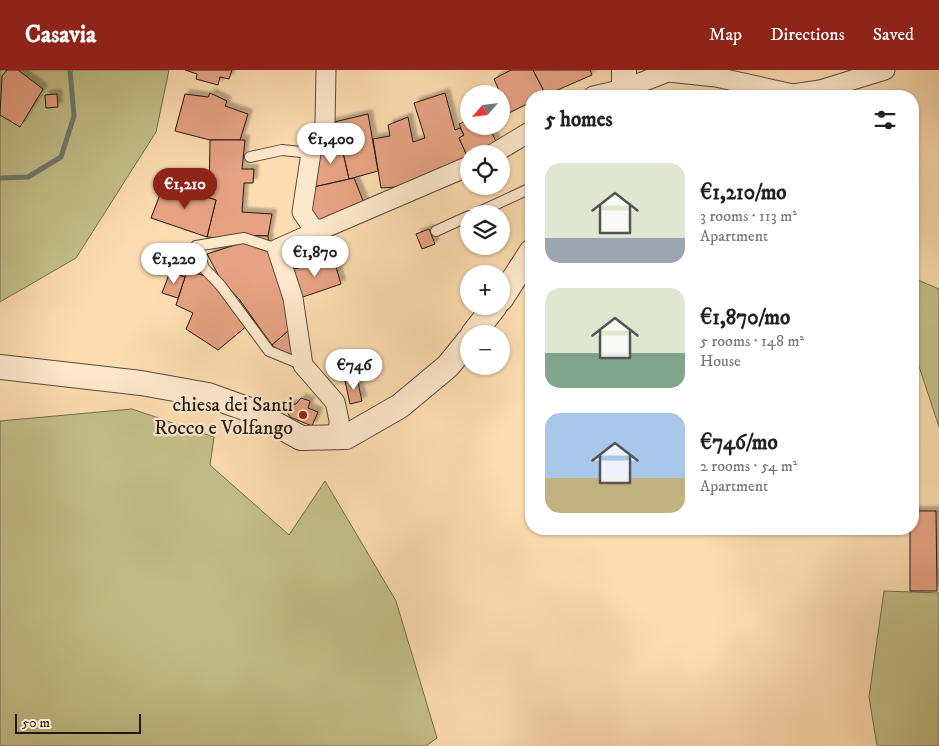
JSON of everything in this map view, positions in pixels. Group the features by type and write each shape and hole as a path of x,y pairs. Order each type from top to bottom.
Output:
{"street":[{"path":"320,230 312,227 302,212 311,153 325,124 326,70"},
{"path":"820,90 885,70"},
{"path":"609,90 668,72 716,77 775,90"},
{"path":"508,145 525,135"},
{"path":"338,437 339,420 335,402 303,365 292,298 277,249 460,170"},
{"path":"510,285 525,261"},
{"path":"0,367 141,383 208,395 250,410 301,438 346,438 400,406 448,366 460,351"}],"lane":[{"path":"250,157 282,150 311,153"},
{"path":"494,205 525,191"},
{"path":"436,231 460,220"},
{"path":"277,249 244,238 196,246 204,268 221,286 269,350 303,365"}],"shaded area":[{"path":"0,70 169,70 156,132 76,258 0,302"},
{"path":"919,281 939,289 939,427 919,366"},
{"path":"132,409 214,437 210,465 289,535 325,481 396,601 437,738 426,746 0,746 0,421"},
{"path":"884,591 939,593 939,746 877,746 869,697"}],"building":[{"path":"7,70 18,70 43,89 20,127 0,115 2,76"},
{"path":"185,70 232,70 229,79 220,77 218,85 196,79 197,74"},
{"path":"511,70 533,70 543,90 525,90 525,105 510,112 510,85 497,85 494,79"},
{"path":"533,70 590,70 592,75 558,90 543,90"},
{"path":"210,93 227,101 225,106 248,114 240,140 210,140 175,131 185,94 208,97"},
{"path":"445,93 455,130 460,128 460,135 464,135 459,138 462,145 460,145 460,161 397,187 381,188 373,139 390,136 388,125 408,117 413,142 425,138 414,103"},
{"path":"57,94 58,107 46,108 45,95"},
{"path":"368,114 378,171 349,179 340,140 335,142 330,123"},
{"path":"464,135 493,135 497,144 462,145 459,138"},
{"path":"210,140 245,140 242,169 254,169 253,183 244,183 242,212 272,214 268,236 240,235 241,240 207,237 216,200 209,198"},
{"path":"340,140 349,179 314,187 319,147"},
{"path":"354,178 364,203 317,223 309,210 314,187"},
{"path":"164,184 216,200 207,237 151,218"},
{"path":"429,229 435,244 422,249 416,234"},
{"path":"240,235 268,236 271,261 295,307 295,325 272,345 239,299 221,280 207,254 241,243"},
{"path":"333,257 341,284 297,299 288,271"},
{"path":"187,271 213,278 254,320 218,350 186,329 193,313 176,305"},
{"path":"170,272 185,277 178,298 162,293"},
{"path":"288,331 300,345 287,358 272,345"},
{"path":"357,378 362,401 350,404 345,381"},
{"name":"chiesa dei Santi Rocco e Volfango","path":"301,398 310,401 308,408 318,412 312,426 290,417 287,412 289,405 296,404"},
{"path":"919,511 936,511 937,591 910,591 910,535 919,535"}],"waterway":[{"path":"0,178 28,177 61,157 74,116 70,70"}],"place":[{"name":"chiesa dei Santi Rocco e Volfango","path":"303,415"}]}
